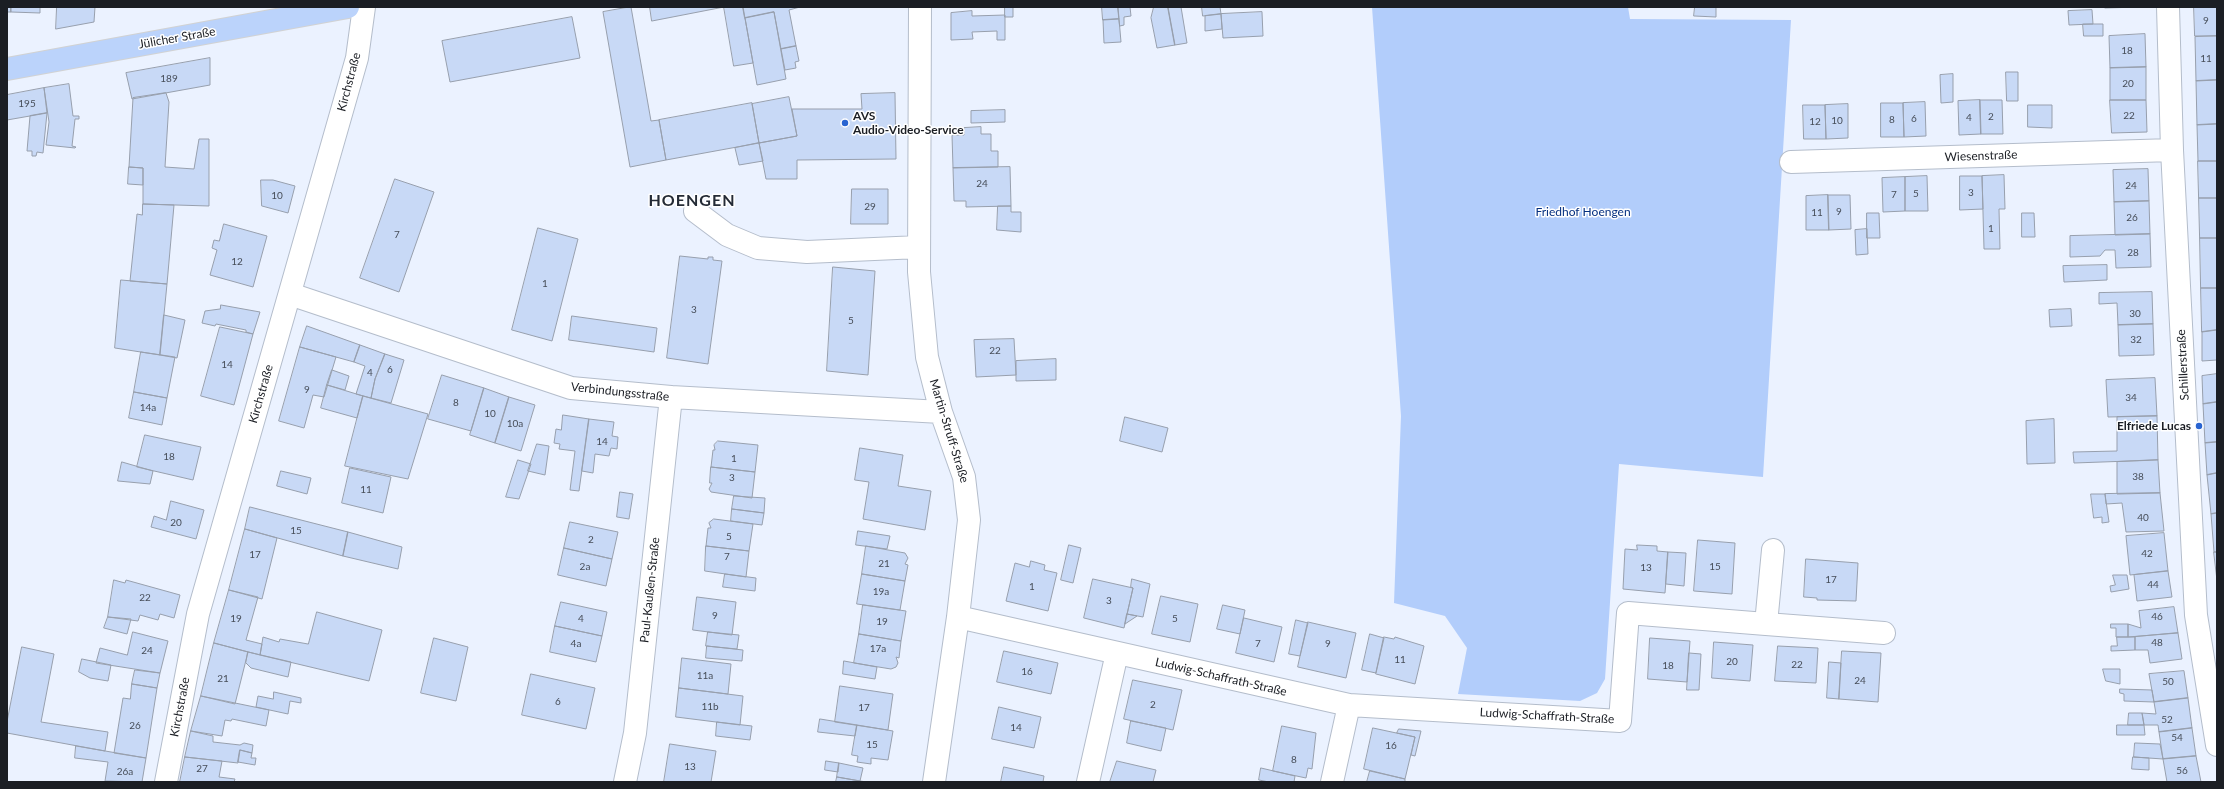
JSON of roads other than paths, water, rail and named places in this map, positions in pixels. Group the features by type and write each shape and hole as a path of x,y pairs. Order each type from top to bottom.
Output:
{"main road":[{"name":"Jülicher Straße","path":"7,69 348,7"}],"street":[{"name":"Kirchstraße","path":"166,782 198,614 356,58 364,7"},
{"name":"Martin-Struff-Straße","path":"920,7 919,272 927,357 941,412 964,477 970,520 958,617 934,782"},
{"name":"Schillerstraße","path":"2168,7 2172,150 2196,616 2217,745"},
{"name":"Wiesenstraße","path":"1790,162 2172,150"},
{"path":"695,211 728,235 758,248 807,252 919,247"},
{"name":"Verbindungsstraße","path":"290,294 571,388 671,397 941,412"},
{"name":"Paul-Kaußen-Straße","path":"625,782 635,733 671,397"},
{"path":"1766,624 1773,550"},
{"name":"Ludwig-Schaffrath-Straße","path":"958,617 1349,705 1620,721 1628,613 1884,632"},
{"path":"1088,782 1117,653"},
{"path":"1332,782 1349,705"}],"place":[{"name":"AVS Audio-Video-Service","path":"845,123"},
{"name":"Elfriede Lucas","path":"2199,426"}],"district":[{"name":"HOENGEN","path":"692,201"}],"park label":[{"name":"Friedhof Hoengen","path":"1583,212"}]}
